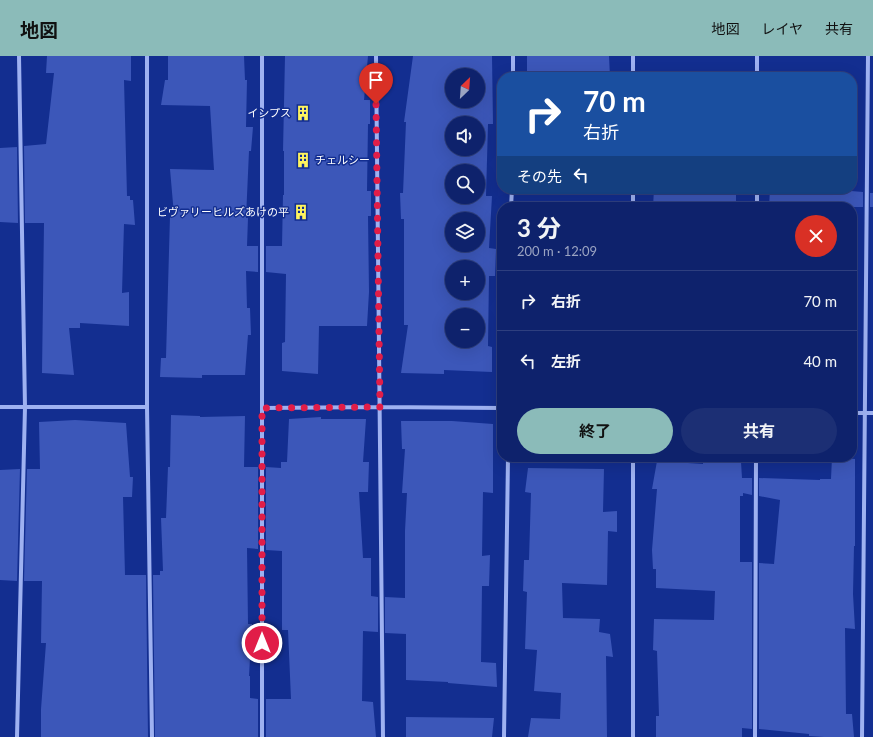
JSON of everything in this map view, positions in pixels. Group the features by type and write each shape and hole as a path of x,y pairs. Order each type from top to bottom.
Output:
{"street":[{"path":"17,737 25,407 19,56"},
{"path":"147,56 147,407 152,737"},
{"path":"262,56 262,737"},
{"path":"376,56 383,737"},
{"path":"513,56 513,72"},
{"path":"633,56 633,72"},
{"path":"757,56 757,72"},
{"path":"862,737 868,56"},
{"path":"0,407 147,407"},
{"path":"262,408 497,408"},
{"path":"857,413 873,413"},
{"path":"504,737 508,462"},
{"path":"633,462 633,737"},
{"path":"755,737 756,462"}],"building":[{"path":"47,56 131,56 131,81 124,80 127,196 130,196 130,200 133,200 135,225 124,224 122,293 129,292 129,326 80,323 80,328 69,328 74,375 42,373 44,223 25,223 24,146 46,144 54,73 46,73"},
{"path":"168,56 244,56 245,80 247,80 246,127 253,127 251,151 249,151 246,218 248,218 247,246 258,246 258,272 246,271 247,308 250,308 251,335 248,335 245,375 202,375 202,378 160,377 161,358 166,358 170,216 174,215 170,169 214,170 210,106 161,105 165,80 168,80"},
{"path":"285,56 368,56 364,100 370,100 370,124 368,124 367,191 371,191 371,216 368,216 369,292 367,326 319,326 318,374 282,371 282,343 285,342 286,274 266,272 266,246 282,246"},
{"path":"413,56 492,56 493,124 488,124 486,196 492,196 489,248 496,249 495,276 489,276 488,346 492,347 492,372 444,370 444,374 401,373 408,325 404,325 404,219 401,219 400,193 403,193 406,122 404,122"},
{"path":"527,56 609,56 610,72 527,72"},
{"path":"17,147 18,223 0,222 0,148"},
{"path":"857,192 863,192 863,207 857,207 857,202 769,202 770,194 857,194"},
{"path":"870,193 873,193 873,207 870,207"},
{"path":"654,194 736,194 736,202 653,202"},
{"path":"171,415 200,417 245,416 244,467 258,467 258,549 247,548 248,624 252,624 249,676 250,698 258,699 258,737 155,737 153,575 160,575 160,571 163,571 161,518 166,518 168,467 170,467"},
{"path":"321,417 321,419 366,419 363,462 369,462 368,492 359,492 363,558 371,558 371,596 378,597 378,632 363,631 362,701 373,702 376,737 266,737 266,699 291,699 288,630 282,630 282,551 266,550 266,467 281,468 281,462 287,462 289,419"},
{"path":"75,420 126,423 130,477 133,477 132,497 123,497 125,575 146,575 148,737 41,737 41,709 46,643 41,643 42,581 24,581 27,469 40,469 39,422"},
{"path":"401,421 452,421 493,424 493,493 483,492 482,556 490,555 489,586 482,586 481,662 496,663 497,687 448,682 406,680 406,634 385,633 385,597 405,598 405,531 407,493 402,493 405,449 402,449"},
{"path":"657,462 703,464 703,462 741,462 742,478 752,478 752,495 743,493 743,496 740,496 740,562 752,562 752,729 742,728 742,737 656,737 656,716 659,716 657,651 653,650 654,619 714,620 715,591 656,588 656,569 653,569 652,550 657,489 652,489"},
{"path":"832,462 855,462 855,546 853,594 855,629 845,628 846,714 852,714 854,737 809,736 809,734 759,729 759,563 774,564 780,500 759,496 759,478 831,479"},
{"path":"528,468 604,469 603,512 617,511 617,532 608,531 607,585 562,583 563,618 600,619 599,632 610,634 613,657 606,656 607,737 528,737 531,718 560,719 561,693 534,691 537,650 525,649 527,592 523,591 524,560 529,560 531,493 525,492"},
{"path":"20,469 17,581 0,580 0,470"},
{"path":"406,717 494,718 492,737 406,737"}],"place":[{"name":"インプス","path":"303,113"},
{"name":"チェルシー","path":"303,160"},
{"name":"ビヴァリーヒルズあけの平","path":"301,212"}],"route":[{"path":"262,643 262,408 380,407 376,104"}]}
